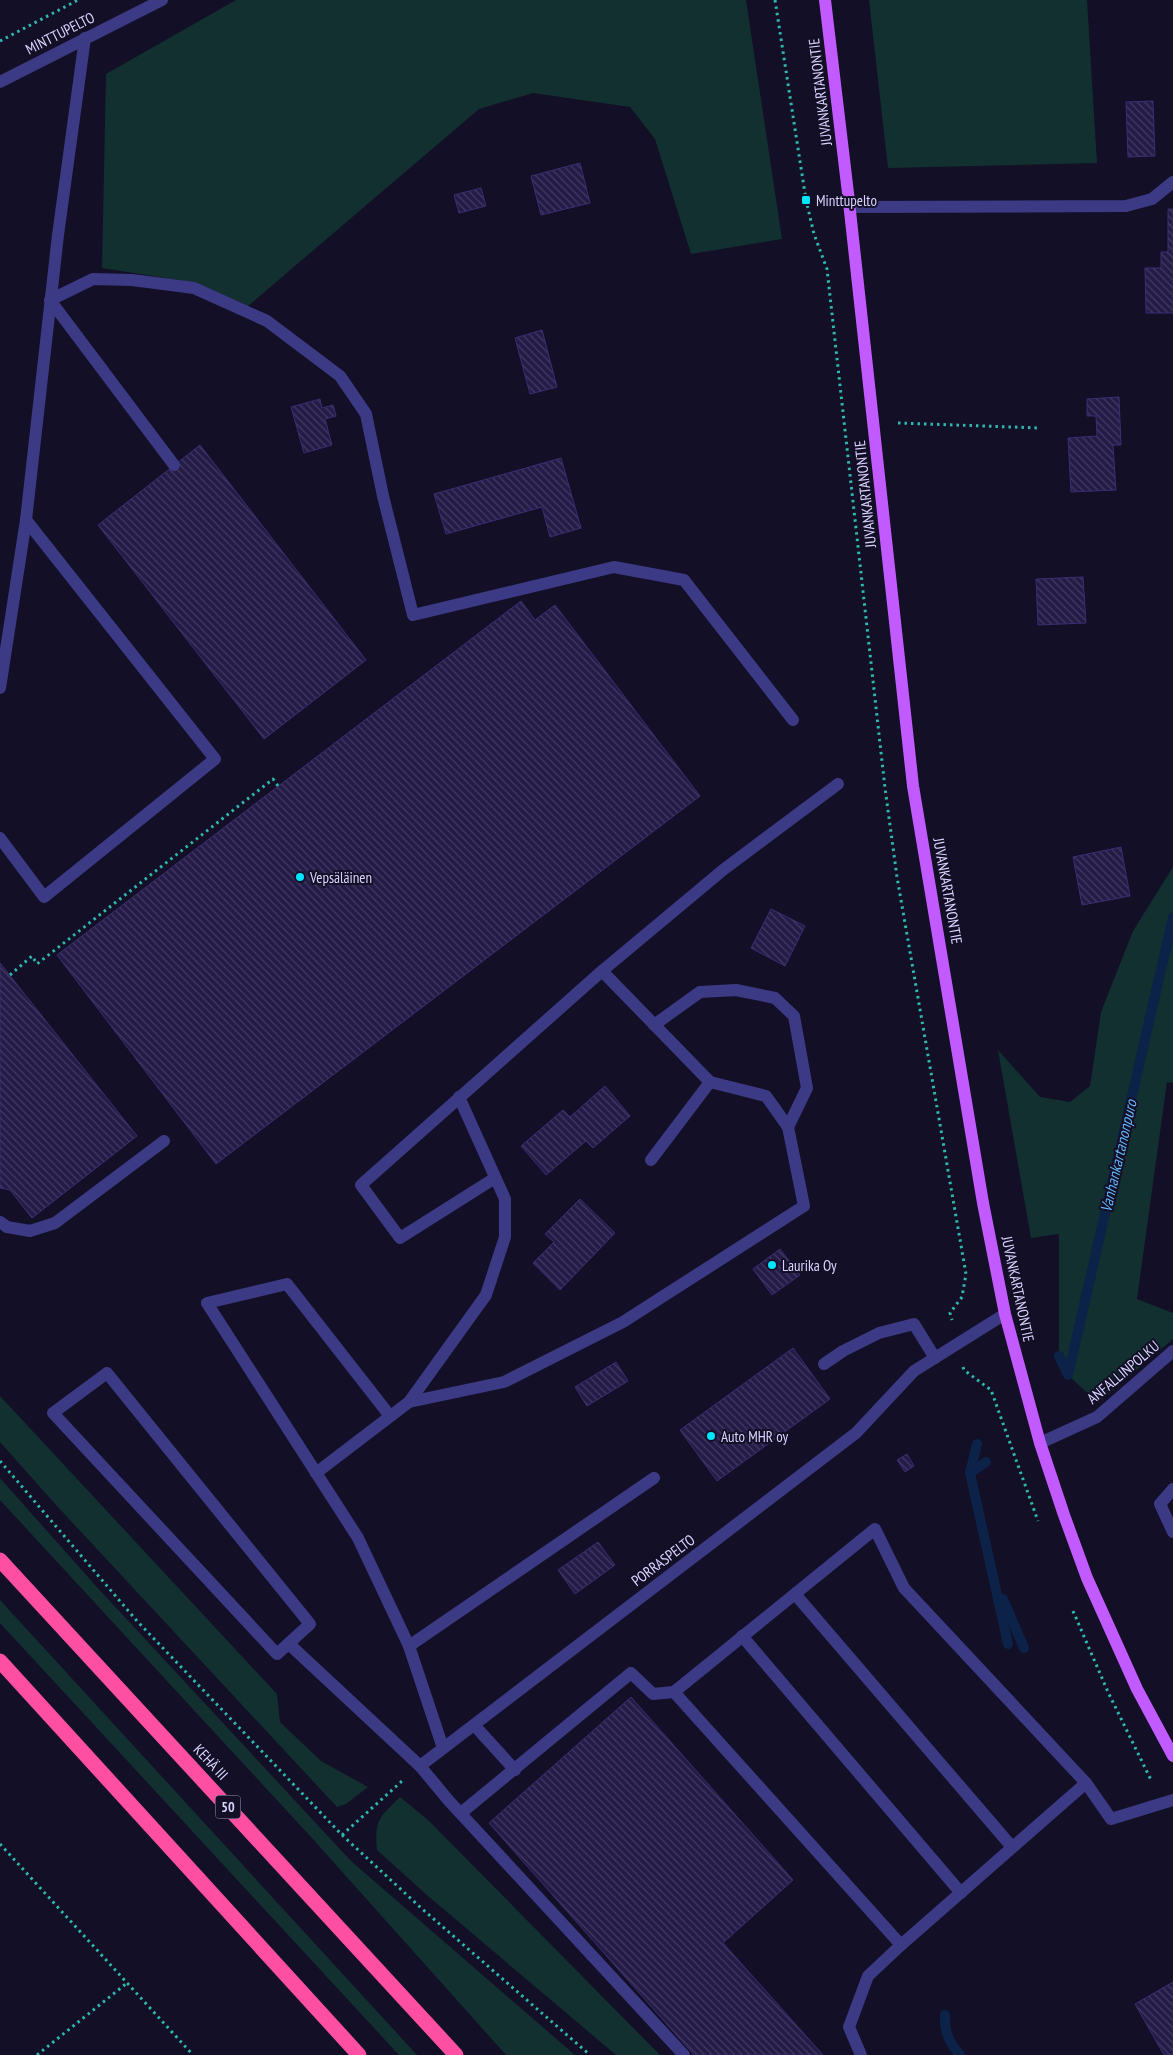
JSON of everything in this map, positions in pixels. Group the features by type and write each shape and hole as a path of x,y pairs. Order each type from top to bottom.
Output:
{"highway":[{"name":"KEHÄ III","path":"0,1560 456,2055"},
{"path":"0,1661 359,2055"}],"main road":[{"name":"JUVANKARTANONTIE","path":"825,0 850,207 914,786 983,1203 1005,1314 1040,1443 1087,1578 1137,1689 1173,1756"}],"street":[{"name":"MINTTUPELTO","path":"0,82 162,0"},
{"path":"0,688 26,520 50,300 85,38"},
{"path":"850,207 1126,206 1152,199 1173,182"},
{"path":"50,300 93,279 132,280 194,288 267,320 340,376 366,414 383,496 413,615 614,567 684,580 793,720"},
{"path":"50,300 174,465"},
{"path":"0,838 44,897 216,759 26,520"},
{"path":"495,1178 400,1238 361,1185 602,971 723,870 838,784"},
{"path":"409,1402 504,1382 623,1322 804,1206 788,1127 766,1096 710,1082 602,971"},
{"path":"654,1025 700,992 736,990 775,998 794,1016 807,1088 788,1127"},
{"path":"651,1160 710,1082"},
{"path":"316,1473 409,1402 486,1295 505,1237 505,1199 459,1097"},
{"path":"0,1222 7,1227 30,1231 55,1223 164,1141"},
{"path":"390,1416 287,1284 207,1303 358,1538 409,1646 443,1748"},
{"name":"PORRASPELTO","path":"420,1766 856,1433 914,1371 1005,1314"},
{"path":"824,1364 843,1351 879,1333 914,1324 935,1358"},
{"name":"ANFALLINPOLKU","path":"1040,1443 1097,1417 1173,1351"},
{"path":"107,1373 310,1624 288,1644 277,1654 53,1413 107,1373"},
{"path":"409,1646 654,1478"},
{"path":"1173,1490 1160,1504 1173,1532"},
{"path":"461,1813 630,1673 653,1694 674,1692 874,1529 904,1588 1086,1783 1111,1819 1173,1800"},
{"path":"795,1594 1012,1848"},
{"path":"742,1636 961,1893"},
{"path":"288,1644 420,1766 684,2055"},
{"path":"674,1692 900,1945"},
{"path":"474,1725 515,1770"},
{"path":"861,2055 849,2027 868,1976 900,1945 1086,1783"}],"path":[{"path":"0,41 78,0"},
{"path":"873,422 1040,428"},
{"path":"10,975 32,956 37,964 273,779 278,786"},
{"path":"0,1461 137,1621 342,1835 420,1907 590,2055"},
{"path":"342,1835 420,1766"},
{"path":"0,1844 193,2055"},
{"path":"37,2055 127,1983"}],"green space":[{"path":"236,0 746,0 782,239 691,254 655,139 630,107 533,93 479,109 248,306 197,283 102,268 106,74"},
{"path":"869,0 1087,0 1097,163 888,168"},
{"path":"1173,867 1173,1083 1167,1082 1137,1299 1173,1313 1173,1339 1098,1403 1068,1375 1059,1356 1059,1234 1031,1238 998,1050 1040,1097 1070,1102 1090,1086 1101,1012 1133,931"},
{"path":"0,1396 277,1694 280,1722 321,1761 368,1787 346,1804 337,1807 56,1505 0,1442"},
{"path":"0,1478 95,1585 351,1861 575,2055 506,2055 311,1837 0,1500"},
{"path":"0,1600 417,2055 399,2055 0,1623"},
{"path":"400,1797 428,1820 660,2055 616,2055 428,1896 377,1850 376,1840 380,1819"}],"building":[{"path":"1153,101 1155,156 1128,157 1126,102"},
{"path":"580,163 590,203 541,215 531,176"},
{"path":"481,188 486,206 459,213 454,195"},
{"path":"1168,209 1173,209 1173,313 1146,313 1145,268 1161,268 1161,252 1168,252"},
{"path":"542,330 557,387 530,394 515,338"},
{"path":"1119,397 1121,445 1113,445 1116,490 1071,492 1068,438 1097,436 1096,416 1087,416 1087,399"},
{"path":"320,399 322,408 333,405 336,416 325,419 332,445 304,453 291,407"},
{"path":"200,445 366,660 264,739 98,525"},
{"path":"561,458 581,528 550,537 542,507 446,534 434,494"},
{"path":"1083,577 1086,623 1038,625 1036,579"},
{"path":"521,601 535,620 555,605 700,796 216,1164 57,955"},
{"path":"1121,847 1130,896 1082,905 1073,857"},
{"path":"771,909 805,926 785,966 751,948"},
{"path":"0,963 137,1136 32,1218 10,1190 0,1188"},
{"path":"605,1086 630,1116 593,1148 586,1141 546,1175 521,1146 563,1110 570,1117"},
{"path":"580,1199 615,1233 560,1290 533,1263 554,1242 545,1234"},
{"path":"780,1249 800,1275 772,1295 753,1269"},
{"path":"793,1348 830,1399 717,1481 680,1430"},
{"path":"616,1362 628,1381 587,1406 575,1387"},
{"path":"907,1454 914,1466 905,1472 897,1460"},
{"path":"598,1542 615,1565 575,1594 558,1570"},
{"path":"631,1697 793,1880 723,1943 823,2055 694,2055 489,1823"},
{"path":"1173,1982 1173,2055 1164,2055 1135,2004"}],"waterway":[{"name":"Vanhankartanonpuro","path":"1059,1356 1068,1375 1173,917"},
{"name":"Vanhankartanonpuro","path":"977,1444 970,1473 1008,1644"},
{"name":"Vanhankartanonpuro","path":"970,1473 986,1462"},
{"name":"Vanhankartanonpuro","path":"1003,1599 1024,1648"},
{"name":"Vanhankartanonpuro","path":"945,2015 945,2027 948,2036 960,2055"}],"place":[{"name":"Minttupelto","path":"806,200"},
{"name":"Vepsäläinen","path":"300,877"},
{"name":"Laurika Oy","path":"772,1265"},
{"name":"Auto MHR oy","path":"711,1436"}]}
